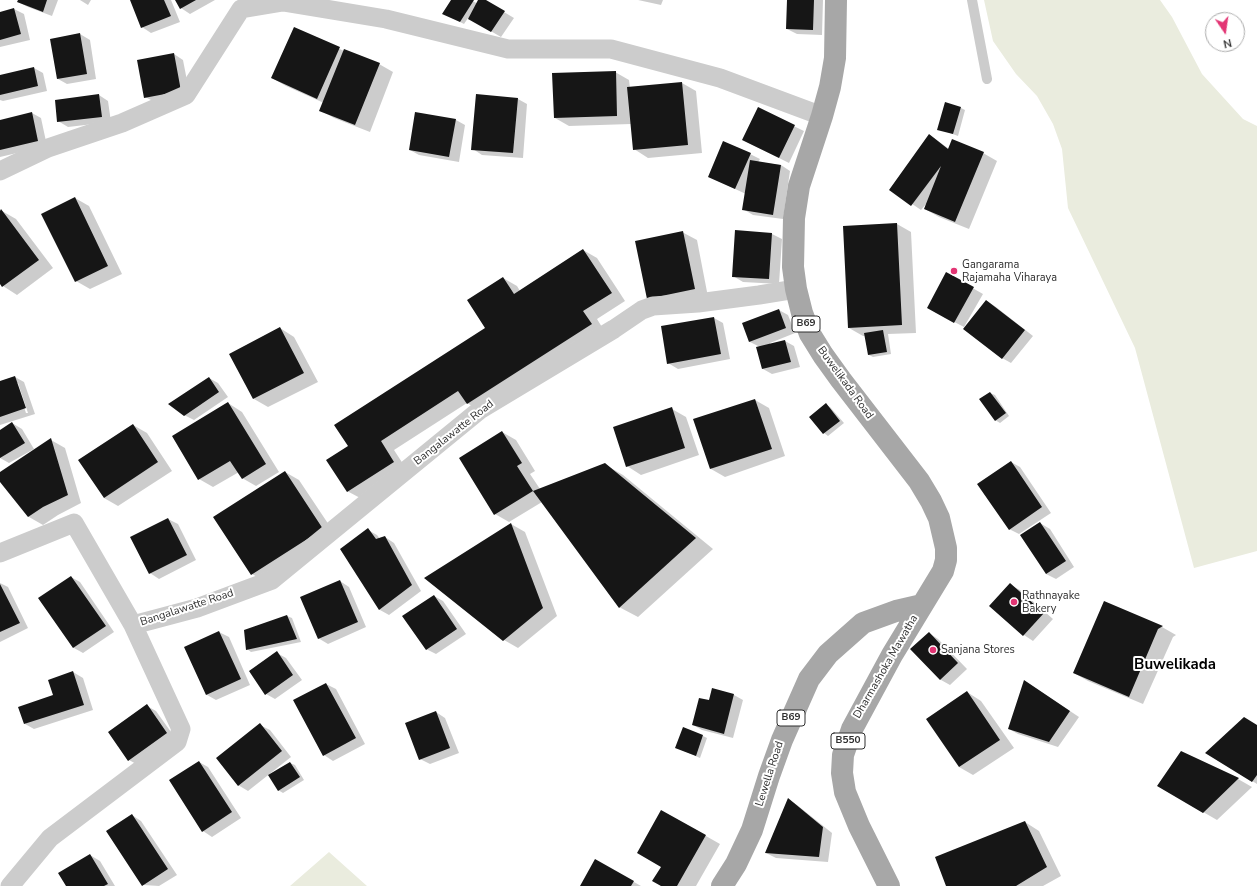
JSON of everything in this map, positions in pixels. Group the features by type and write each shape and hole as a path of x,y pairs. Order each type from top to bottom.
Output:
{"main road":[{"name":"Buwelikada Road","path":"836,0 835,58 830,87 799,186 794,218 793,267 796,289 802,313 810,334 823,355 919,481 932,502 939,518 945,540 946,560 943,571 922,605"},
{"name":"Lewella Road","path":"722,886 736,864 752,830 782,740 809,679 828,654 863,623 896,611 922,605"},
{"name":"Dharmashoka Mawatha","path":"889,886 858,826 845,792 842,773 843,755 852,729 892,655 922,605"}],"street":[{"path":"0,171 48,148 122,123 186,95 240,5 283,2 386,19 508,49 611,49 720,78 822,116"},
{"name":"Bangalawatte Road","path":"133,625 197,608 272,580 481,409 614,329 642,310 652,306 759,296 796,289"},
{"name":"Bangalawatte Road","path":"0,552 74,523 133,625 181,729 177,742 50,838 10,886"}],"lane":[{"path":"972,0 987,79"}],"shaded area":[{"path":"984,0 1160,0 1172,17 1202,74 1243,119 1257,126 1257,551 1194,568 1135,348 1068,208 1062,149 1053,124 1037,96 1016,74 993,41"},
{"path":"329,852 367,886 290,886"}],"building":[{"path":"18,0 47,0 43,12 17,2"},
{"path":"130,0 164,0 171,16 141,28"},
{"path":"175,0 196,0 180,9"},
{"path":"451,0 474,0 460,22 442,14"},
{"path":"478,0 486,0 505,11 491,32 468,19"},
{"path":"787,0 814,0 813,30 786,29"},
{"path":"14,8 21,34 0,40 0,12"},
{"path":"294,27 340,47 317,99 271,78"},
{"path":"80,33 87,74 57,79 50,39"},
{"path":"344,49 380,63 355,125 319,111"},
{"path":"174,53 181,91 144,98 137,60"},
{"path":"34,67 38,86 0,95 0,75"},
{"path":"616,71 617,116 554,118 552,73"},
{"path":"682,82 688,145 633,150 627,87"},
{"path":"99,94 102,117 57,122 55,100"},
{"path":"476,94 518,98 513,153 471,150"},
{"path":"945,102 961,107 953,134 937,130"},
{"path":"758,107 795,125 779,158 742,140"},
{"path":"32,112 38,141 0,150 0,120"},
{"path":"415,112 456,119 449,157 409,150"},
{"path":"929,134 948,149 952,139 984,152 955,222 924,209 941,166 911,206 889,190"},
{"path":"723,141 751,153 735,189 708,177"},
{"path":"750,160 781,165 773,215 742,210"},
{"path":"75,197 108,266 75,282 41,214"},
{"path":"1,209 39,260 2,287 0,284"},
{"path":"897,223 902,325 848,328 843,226"},
{"path":"735,230 772,233 769,279 732,277"},
{"path":"683,231 695,289 647,299 635,241"},
{"path":"583,249 612,293 583,311 592,324 467,404 458,391 381,441 394,462 347,492 326,460 348,446 334,425 485,328 467,300 503,277 514,294"},
{"path":"946,272 974,287 954,323 927,308"},
{"path":"986,300 1025,330 1002,359 963,329"},
{"path":"779,309 786,328 749,342 742,323"},
{"path":"714,317 721,354 667,364 661,326"},
{"path":"280,327 304,373 253,399 229,354"},
{"path":"883,330 887,352 868,355 864,333"},
{"path":"785,340 791,362 762,369 756,347"},
{"path":"15,376 26,408 0,417 0,381"},
{"path":"209,377 219,392 184,416 168,404"},
{"path":"990,392 1006,413 995,421 979,399"},
{"path":"755,399 772,449 710,469 693,419"},
{"path":"228,402 266,464 242,479 230,461 198,480 172,436"},
{"path":"826,403 840,421 823,434 809,417"},
{"path":"672,407 685,448 626,467 613,427"},
{"path":"12,422 25,443 0,458 0,430"},
{"path":"133,424 158,462 104,498 78,460"},
{"path":"502,431 522,463 517,466 533,491 494,515 459,458"},
{"path":"51,438 68,495 43,507 28,517 0,482 0,472"},
{"path":"1011,461 1042,507 1009,530 977,484"},
{"path":"605,463 696,538 619,608 533,491"},
{"path":"285,471 323,529 251,575 213,517"},
{"path":"168,518 187,555 149,574 130,537"},
{"path":"1040,522 1066,561 1046,574 1020,535"},
{"path":"511,523 543,608 503,641 424,578"},
{"path":"368,528 376,539 385,536 412,585 379,610 340,549"},
{"path":"71,576 106,626 73,648 38,598"},
{"path":"340,580 358,622 318,639 300,597"},
{"path":"1010,583 1044,613 1023,636 989,606"},
{"path":"0,584 20,623 0,632"},
{"path":"434,595 457,629 426,650 402,616"},
{"path":"1104,601 1163,626 1158,629 1129,697 1073,673"},
{"path":"287,615 297,639 246,650 244,630"},
{"path":"219,631 241,679 206,695 184,647"},
{"path":"929,632 958,663 940,680 910,649"},
{"path":"277,651 293,675 265,695 249,671"},
{"path":"73,671 84,705 24,724 18,707 53,695 48,680"},
{"path":"1024,680 1070,711 1049,742 1008,729"},
{"path":"326,683 356,738 323,756 293,700"},
{"path":"712,688 734,694 724,734 692,725 699,698 709,700"},
{"path":"967,691 1000,740 959,767 926,719"},
{"path":"147,704 167,733 128,761 108,732"},
{"path":"436,711 450,748 419,760 405,723"},
{"path":"1244,717 1257,725 1257,775 1252,782 1205,753"},
{"path":"260,723 282,751 238,786 216,758"},
{"path":"683,727 703,735 696,756 675,748"},
{"path":"1181,751 1239,778 1203,813 1157,786"},
{"path":"199,761 232,812 202,832 169,780"},
{"path":"290,762 300,777 278,791 268,775"},
{"path":"788,798 823,827 819,857 765,853"},
{"path":"661,810 706,835 677,886 661,886 652,881 661,867 637,853"},
{"path":"132,814 168,869 142,886 106,831"},
{"path":"1025,821 1047,867 1016,886 946,886 935,857"},
{"path":"90,854 108,884 104,886 66,886 58,873"},
{"path":"595,859 634,881 631,886 580,886"}],"place":[{"name":"Gangarama Rajamaha Viharaya","path":"954,271"},
{"name":"Rathnayake Bakery","path":"1014,602"},
{"name":"Sanjana Stores","path":"933,650"}],"district":[{"name":"Buwelikada","path":"1175,665"}]}
